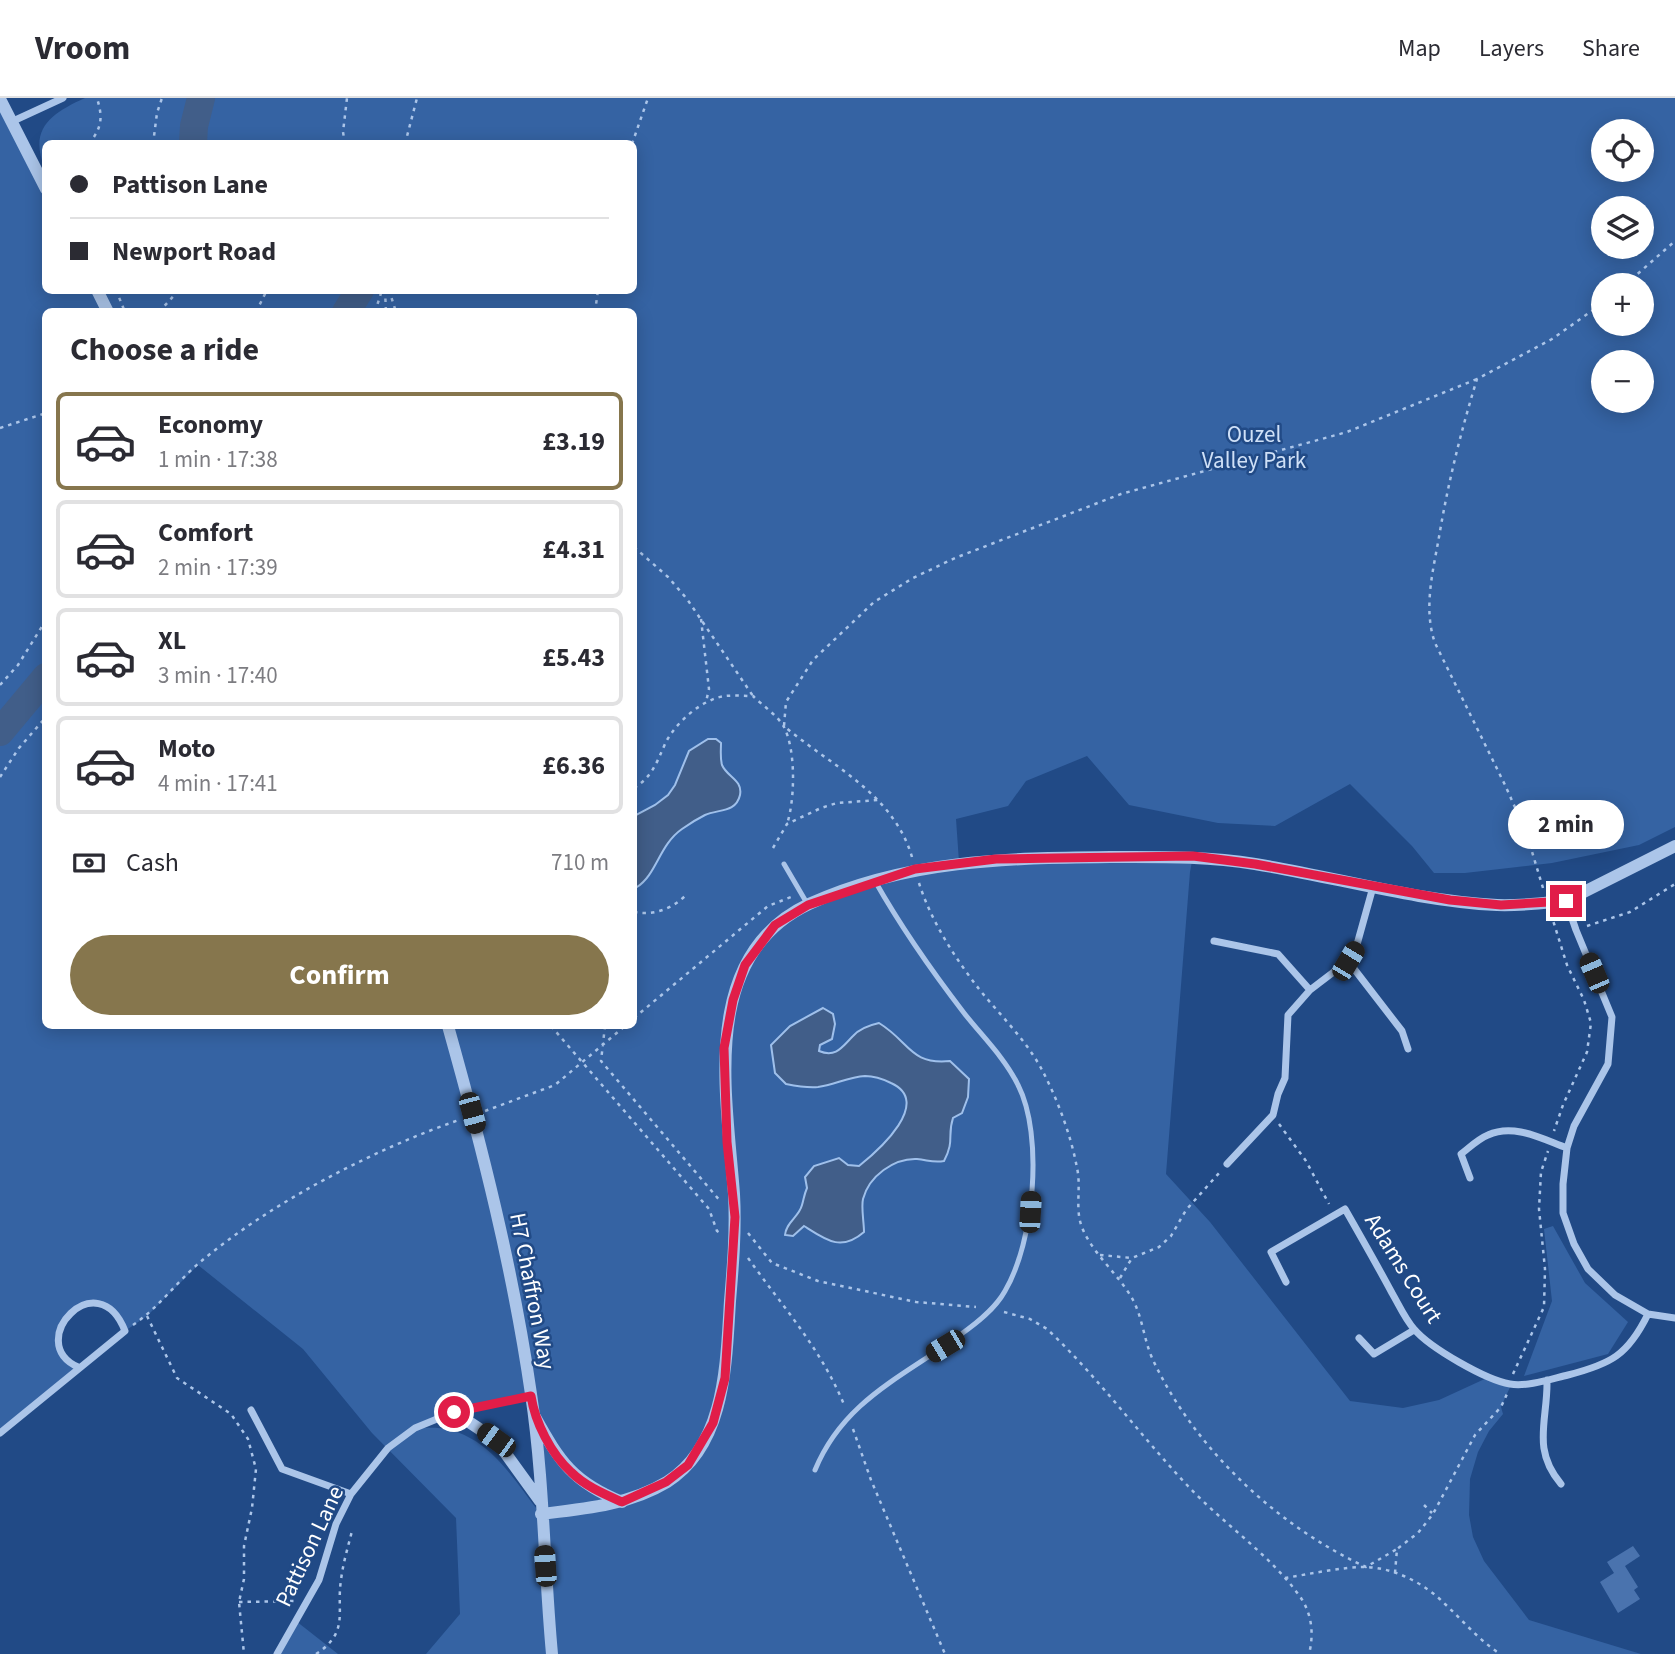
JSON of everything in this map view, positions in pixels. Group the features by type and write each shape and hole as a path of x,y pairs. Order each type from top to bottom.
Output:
{"street":[{"path":"6,114 63,98"},
{"path":"0,99 42,182"},
{"path":"454,1412 496,1440 541,1508 622,1502 666,1482 688,1465 713,1423 725,1378 735,1217 727,1142 724,1048 733,1000 745,965 757,946 775,925 805,899 915,869 996,859 1193,856 1255,864 1462,902 1501,905 1547,903 1566,901 1675,846"},
{"path":"1227,1164 1273,1115 1285,1078 1288,1015 1310,989 1348,961 1356,948 1373,887"},
{"path":"1566,901 1612,1017 1608,1063 1574,1126 1567,1148 1563,1213 1574,1244 1588,1269 1615,1294 1647,1314 1675,1318"},
{"path":"1214,941 1278,954 1310,989"},
{"path":"1348,961 1402,1031 1408,1049"},
{"name":"H7 Chaffron Way","path":"449,1029 480,1139 499,1222 534,1414 552,1654"},
{"path":"1470,1178 1461,1154 1488,1135 1519,1130 1567,1148"},
{"name":"Adams Court","path":"1286,1282 1271,1252 1345,1209 1414,1330 1456,1360 1511,1385"},
{"path":"0,1433 125,1331 117,1315 105,1306 86,1304 69,1313 62,1322 59,1341 62,1352 68,1361 78,1367"},
{"path":"1511,1385 1547,1380 1601,1366 1630,1345 1647,1314"},
{"path":"1359,1338 1374,1354 1414,1330"},
{"path":"1547,1380 1548,1402 1542,1430 1546,1459 1551,1473 1561,1484"},
{"name":"Pattison Lane","path":"277,1654 319,1580 336,1524 351,1494 387,1448 415,1428 454,1412 531,1396"},
{"path":"251,1410 282,1469 351,1494"},
{"path":"534,1414 553,1450 570,1472 599,1492 622,1502"}],"lane":[{"path":"784,864 805,899"},
{"path":"815,1470 833,1434 848,1416 903,1371 945,1346 992,1309 1016,1270 1025,1244 1030,1212 1032,1137 1019,1085 1000,1056 914,946 875,881"}],"path":[{"path":"92,140 103,117 97,98"},
{"path":"154,140 162,98"},
{"path":"344,140 347,98"},
{"path":"406,140 417,98"},
{"path":"633,140 648,98"},
{"path":"1639,273 1675,241"},
{"path":"163,308 175,294"},
{"path":"773,848 792,810 793,777 784,726 786,702 813,660 874,602 913,578 966,554 1121,494 1348,432 1477,379 1552,339 1591,311"},
{"path":"1477,379 1446,498 1429,606 1430,629 1445,666 1526,832 1547,903"},
{"path":"0,428 42,414"},
{"path":"637,550 668,577 701,617 737,676 753,696 808,747 859,783 889,810 899,825 925,902 951,948 978,987 1027,1046 1041,1069 1072,1149 1080,1188 1080,1220 1086,1234 1120,1278 1142,1319 1152,1357 1168,1388 1208,1443 1244,1483 1299,1528 1366,1567 1395,1573 1421,1584 1442,1601 1481,1642 1500,1654"},
{"path":"701,617 708,663 709,689 706,702"},
{"path":"0,684 18,665 42,626"},
{"path":"637,786 648,778 655,768 673,732 706,702 726,696 753,696"},
{"path":"0,776 42,722"},
{"path":"787,824 837,803 878,800"},
{"path":"1558,936 1630,912 1675,884"},
{"path":"637,912 652,913 667,908 685,895"},
{"path":"637,1015 768,906 805,899"},
{"path":"554,1029 709,1209 717,1231 734,1240 809,1337 828,1369 871,1480 945,1654"},
{"path":"605,1029 601,1061 772,1264 818,1281 916,1302 992,1309 1030,1319 1047,1329 1188,1486 1285,1577 1302,1600 1310,1617 1312,1643 1309,1654"},
{"path":"474,1115 555,1085 622,1029"},
{"path":"1273,1115 1306,1161 1335,1215"},
{"path":"125,1331 147,1316 197,1265 237,1234 285,1203 331,1176 408,1140 463,1119"},
{"path":"1100,1255 1132,1258 1159,1247 1171,1236 1186,1210 1227,1164"},
{"path":"1120,1278 1132,1258"},
{"path":"147,1316 177,1378 231,1414 248,1439 256,1469 244,1546 244,1579 239,1602 244,1654"},
{"path":"1285,1577 1366,1567 1418,1533 1433,1514 1475,1435 1501,1407 1511,1385"},
{"path":"1424,1505 1433,1514"},
{"path":"316,1654 330,1643 340,1628 340,1581 352,1531"},
{"path":"1395,1573 1397,1549"},
{"path":"239,1602 309,1601"}],"green space":[{"name":"Ouzel Valley Park","path":"85,98 1675,98 1675,827 1639,845 1552,863 1465,873 1434,873 1412,846 1350,784 1275,826 1218,823 1129,805 1087,756 1026,781 1008,806 956,819 959,862 1193,856 1166,1174 1210,1222 1350,1401 1403,1408 1439,1400 1489,1377 1511,1385 1501,1407 1503,1414 1489,1431 1478,1452 1470,1479 1469,1515 1473,1537 1484,1561 1529,1620 1641,1654 426,1654 460,1614 456,1518 372,1433 303,1349 198,1265 147,1316 125,1331 105,1306 86,1304 62,1322 62,1352 78,1367 0,1433 0,106 42,178 42,294 637,294 637,140 42,140 42,161 39,143 41,132 53,116","holes":["531,1396 540,1513 501,1464 479,1443 446,1429 417,1428 484,1405"]},
{"path":"1553,1226 1585,1283 1628,1322 1608,1354 1524,1376 1552,1301 1544,1229"},
{"path":"296,1621 338,1654 277,1654"}],"shaded area":[{"path":"708,739 716,739 721,743 722,765 739,786 738,801 731,808 705,815 682,829 668,843 649,875 637,887 637,814 668,795 689,751"},
{"path":"823,1008 833,1014 835,1024 832,1039 820,1045 819,1051 834,1052 859,1031 879,1023 918,1056 950,1061 969,1079 968,1097 962,1113 953,1118 949,1148 944,1161 908,1159 884,1170 871,1183 863,1199 864,1232 841,1243 827,1239 804,1226 793,1236 785,1235 802,1205 807,1188 805,1177 814,1166 839,1158 848,1165 859,1166 898,1126 907,1102 903,1091 875,1077 865,1076 810,1087 786,1084 775,1073 771,1045 790,1026"}],"building":[{"path":"1633,1546 1640,1556 1625,1566 1638,1587 1634,1590 1640,1599 1618,1613 1600,1582 1614,1573 1607,1562"}],"waterway":[{"path":"193,140 201,98"},
{"path":"349,308 357,294"},
{"path":"0,732 42,682"}],"route":[{"path":"454,1412 531,1396 534,1414 553,1450 570,1472 599,1492 622,1502 666,1482 688,1465 713,1423 725,1378 735,1217 727,1142 724,1048 733,1000 745,965 757,946 775,925 808,905 894,874 958,863 996,859 1193,856 1255,864 1450,900 1501,905 1566,901"}]}
